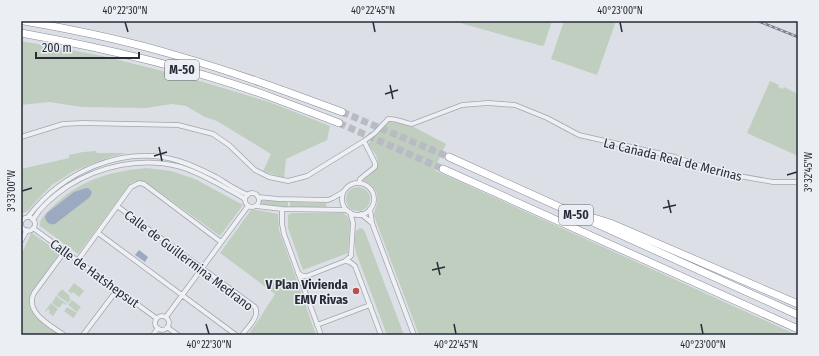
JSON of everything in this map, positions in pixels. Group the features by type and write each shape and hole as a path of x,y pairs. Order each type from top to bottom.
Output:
{"highway":[{"name":"M-50","path":"24,21 124,42 177,56 271,85 342,112"},
{"name":"M-50","path":"21,32 120,53 174,67 267,96 339,123"},
{"name":"M-50","path":"449,157 798,314"},
{"name":"M-50","path":"443,169 798,329"},
{"path":"563,208 610,223 798,304"}],"street":[{"name":"La Cañada Real de Merinas","path":"21,137 63,124 178,124 212,134 229,145 256,170 270,177 288,181 307,176 364,141 375,133 388,119 394,118 404,123 412,124 462,105 488,103 515,105 547,118 578,135 675,157 722,173 773,182 798,182"},
{"path":"359,183 360,180 375,167 375,163 364,141"},
{"path":"28,217 33,220 35,224 34,228 30,230 22,228 22,221 24,218 28,217 46,196 69,179 93,166 109,161 130,158 160,158 178,161 205,171 248,195"},
{"path":"33,220 50,200 81,178 110,167 144,162 176,166 203,176 245,199 248,206"},
{"path":"245,199 248,195 254,193 258,197 278,199 328,200 344,192 350,185 359,183 366,185 373,193 374,200 370,209 372,223 414,335"},
{"path":"78,260 131,187 139,184 144,184 221,242"},
{"path":"298,273 303,276 307,276 345,261 352,253 354,223 349,211 342,201 344,192"},
{"path":"256,206 259,201 258,197"},
{"name":"Calle de Guillermina Medrano","path":"117,206 256,309 256,316 242,335"},
{"path":"248,206 282,209 349,211 361,214 372,223"},
{"path":"166,317 248,206"},
{"path":"282,209 282,229 321,335"},
{"path":"361,214 370,209"},
{"name":"Calle de Hatshepsut","path":"34,228 156,318"},
{"path":"21,241 27,230"},
{"path":"98,233 236,335"},
{"path":"64,335 41,319 33,308 31,300 34,293 65,251"},
{"path":"345,261 350,262 355,266 381,335"},
{"path":"302,283 307,276"},
{"path":"84,335 117,290"},
{"path":"317,325 370,305"},
{"path":"158,328 155,322 156,318 162,316 166,317"},
{"path":"166,317 168,321 167,327"},
{"path":"158,328 162,329 167,327"},
{"path":"167,327 178,335"},
{"path":"153,335 158,328"}],"green space":[{"path":"453,21 552,21 544,45 542,46"},
{"path":"564,21 616,21 597,75 551,59"},
{"path":"21,41 103,56 190,78 269,102 330,126 327,140 286,159 284,178 263,171 271,154 217,121 205,117 186,106 172,104 146,108 82,107 49,102 21,105"},
{"path":"770,81 779,85 778,87 783,89 784,87 798,94 798,156 747,133"},
{"path":"391,121 414,127 446,144 434,170 797,335 419,335 374,216 377,203 376,192 370,184 363,180 375,170 378,163 376,155 368,144 388,122"},
{"path":"96,151 97,153 127,153 107,158 74,171 52,185 28,211 21,214 21,169 69,158 69,155"},
{"path":"147,168 171,171 195,179 243,205 220,236 146,182 137,181 130,184 78,254 40,226 45,214 51,208 83,184 107,175 133,169"},
{"path":"358,187 367,190 370,199 367,208 358,211 349,208 346,199 349,190"},
{"path":"261,200 288,202 288,207 260,205"},
{"path":"290,202 326,203 327,208 290,207"},
{"path":"251,210 278,214 279,230 316,335 248,335 275,294 220,253"},
{"path":"291,213 343,213 347,216 350,222 348,253 303,270 288,228 288,215"},
{"path":"360,228 365,232 404,335 387,335 356,253 354,237 356,231"},
{"path":"31,233 60,253 31,293 29,302 30,308 37,318 60,335 21,335 21,255"},
{"path":"74,283 84,291 79,297 73,292 72,294 68,291"},
{"path":"62,289 70,296 69,298 71,299 68,303 57,295"},
{"path":"56,296 67,304 66,305 63,303 59,308 52,303"},
{"path":"72,300 81,307 77,312 68,305"},
{"path":"51,303 58,309 53,316 49,313 50,311 48,309 46,312 45,311"},
{"path":"67,307 77,313 73,318 64,311"}],"water":[{"path":"86,188 92,192 90,197 55,224 50,224 47,222 45,217 47,213 74,192"},
{"path":"139,250 148,257 145,262 135,255"}],"tunnel":[{"path":"342,112 449,157"},
{"path":"339,123 443,169"}],"railway":[{"path":"758,21 798,37"}],"place":[{"name":"V Plan Vivienda EMV Rivas","path":"356,291"}]}
